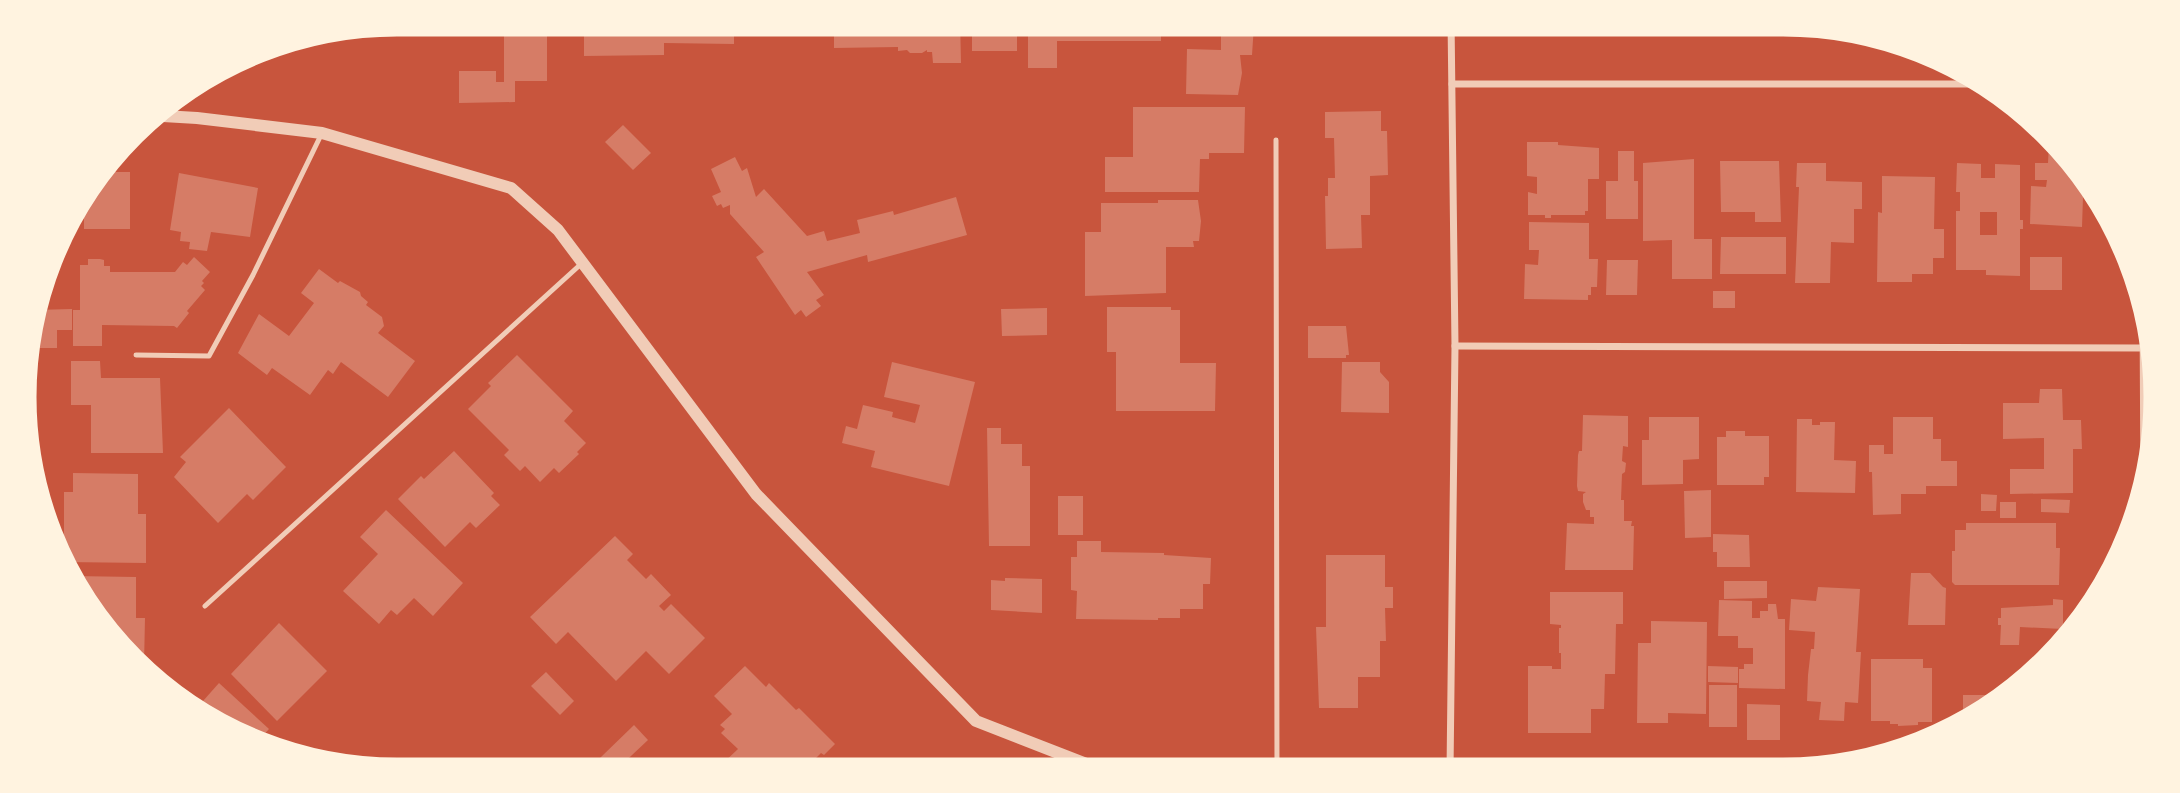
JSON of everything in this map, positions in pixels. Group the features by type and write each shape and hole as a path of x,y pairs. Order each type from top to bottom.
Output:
{"street":[{"path":"1450,762 1455,346 1451,32"},
{"path":"1452,84 1972,84"},
{"path":"164,115 322,133 510,188 558,230 756,494 976,722 1081,762"},
{"path":"2144,342 2144,450"},
{"path":"1455,346 2144,348"}],"lane":[{"path":"136,355 209,356 253,275 322,133"},
{"path":"1276,141 1277,762"},
{"path":"205,606 583,262"}],"building":[{"path":"504,32 547,32 547,81 515,81 515,102 459,103 459,71 496,71 496,82 504,82"},
{"path":"584,32 734,32 734,44 664,43 664,55 584,56"},
{"path":"756,32 960,32 961,63 933,63 932,52 927,50 910,53 907,50 898,51 898,47 834,48 834,33"},
{"path":"972,32 1017,32 1017,51 972,51"},
{"path":"1028,32 1161,32 1161,41 1057,41 1057,68 1028,68"},
{"path":"1221,32 1254,32 1252,55 1240,55 1242,73 1238,95 1186,94 1187,49 1221,50"},
{"path":"1281,32 1359,32 1359,36"},
{"path":"1133,107 1245,107 1244,153 1209,153 1209,159 1200,159 1199,192 1105,192 1105,157 1133,157"},
{"path":"1381,111 1381,131 1387,131 1388,175 1370,176 1370,215 1361,215 1362,248 1326,249 1325,196 1328,196 1328,178 1335,178 1334,138 1325,138 1325,112"},
{"path":"623,125 651,153 633,170 605,142"},
{"path":"1527,142 1558,142 1558,145 1599,148 1599,179 1588,179 1588,211 1585,211 1585,215 1551,215 1551,218 1545,218 1545,215 1528,215 1528,192 1537,194 1537,177 1527,176"},
{"path":"2049,146 2089,197 2083,197 2082,227 2030,224 2031,186 2046,187 2047,180 2035,180 2035,163 2048,163"},
{"path":"1618,151 1634,151 1634,181 1638,181 1638,219 1606,219 1606,181 1618,181"},
{"path":"735,157 742,171 747,168 756,197 764,189 807,236 824,231 827,241 860,233 857,220 893,211 894,215 956,197 967,235 868,262 867,255 807,272 824,295 816,300 821,306 806,317 801,310 795,315 756,257 764,252 730,214 730,205 723,208 721,204 717,206 712,196 721,192 711,169"},
{"path":"1694,159 1694,239 1712,239 1712,279 1672,279 1672,240 1643,241 1643,163"},
{"path":"1720,161 1779,161 1781,222 1755,222 1755,212 1721,212"},
{"path":"1797,163 1826,163 1826,181 1862,182 1862,209 1854,209 1854,243 1831,242 1830,283 1795,283 1799,187 1796,187"},
{"path":"1957,163 1981,164 1981,178 1995,178 1995,164 2020,165 2020,220 2023,220 2023,229 2020,229 2020,276 1986,275 1986,270 1956,270 1956,211 1960,211 1960,192 1956,192","holes":["1980,212 1997,212 1997,235 1980,235"]},
{"path":"109,172 130,172 130,229 84,229 84,217 78,217"},
{"path":"179,173 258,188 250,237 211,232 207,251 189,249 190,242 180,241 181,232 170,230"},
{"path":"1882,176 1935,177 1934,229 1944,229 1944,258 1933,258 1933,274 1912,274 1912,282 1877,282 1878,212 1882,213"},
{"path":"1158,200 1198,200 1201,221 1199,241 1193,241 1194,247 1166,247 1166,293 1085,296 1085,232 1101,232 1101,203 1158,203"},
{"path":"1529,222 1589,223 1589,259 1598,259 1597,287 1591,287 1588,300 1524,299 1525,264 1538,265 1539,250 1529,250"},
{"path":"1721,237 1786,237 1786,274 1720,274"},
{"path":"194,257 210,272 202,281 204,283 201,286 205,290 177,328 102,325 102,346 73,346 73,310 80,310 80,265 88,265 88,259 104,260 104,266 110,266 110,272 175,272 183,262 187,265"},
{"path":"2030,257 2062,257 2062,290 2030,290"},
{"path":"1607,260 1638,260 1637,295 1606,295"},
{"path":"319,269 338,283 340,281 360,292 368,302 366,305 382,317 384,326 378,333 415,361 388,397 341,362 333,374 328,370 310,395 272,368 267,375 238,353 259,314 289,336 314,303 301,293"},
{"path":"1713,291 1735,291 1735,308 1713,308"},
{"path":"1107,307 1171,307 1171,310 1180,310 1180,363 1216,363 1215,411 1116,411 1116,352 1107,352"},
{"path":"1047,308 1047,335 1002,336 1001,309"},
{"path":"72,309 72,330 57,330 57,348 35,348 42,310"},
{"path":"1308,326 1346,326 1349,355 1346,355 1346,358 1308,358"},
{"path":"517,355 573,411 564,421 586,443 577,452 579,454 559,473 554,468 540,482 525,466 520,471 504,455 509,450 468,409 491,386 488,383"},
{"path":"71,361 100,361 101,378 160,378 163,453 91,453 91,405 71,405"},
{"path":"892,362 975,382 949,486 871,467 875,451 842,443 846,426 857,429 863,405 893,412 892,417 915,423 920,405 884,397"},
{"path":"1342,362 1380,362 1380,372 1389,382 1389,413 1341,412"},
{"path":"2040,389 2062,389 2063,420 2081,420 2082,449 2073,449 2073,493 2010,494 2010,469 2044,469 2044,438 2003,439 2003,403 2039,403"},
{"path":"229,408 286,467 253,500 247,494 218,523 174,477 186,462 180,457"},
{"path":"1583,415 1628,416 1628,447 1623,446 1622,461 1626,463 1625,472 1622,474 1621,500 1624,500 1624,521 1632,521 1631,526 1634,526 1633,570 1565,570 1567,523 1594,524 1594,517 1590,517 1590,510 1586,510 1583,502 1583,494 1586,492 1578,491 1577,486"},
{"path":"1649,417 1699,417 1699,459 1683,460 1683,484 1642,485 1642,440 1649,440"},
{"path":"1893,417 1933,417 1933,439 1941,439 1941,461 1957,461 1957,486 1926,486 1926,494 1901,494 1901,514 1873,515 1869,445 1884,445 1884,454 1893,454"},
{"path":"1797,419 1812,419 1812,425 1835,422 1834,460 1856,461 1855,493 1796,492"},
{"path":"987,428 1001,428 1001,444 1022,444 1022,466 1030,466 1030,546 989,546"},
{"path":"1726,431 1745,431 1745,436 1769,436 1769,477 1764,477 1764,485 1717,485 1717,437 1726,437"},
{"path":"454,451 494,493 491,496 500,505 476,528 470,522 445,547 398,499 421,476 424,479"},
{"path":"73,473 138,474 138,514 146,514 146,563 71,562 64,547 64,492 73,492"},
{"path":"1711,490 1711,537 1685,538 1684,491"},
{"path":"1981,494 1997,495 1996,511 1981,511"},
{"path":"1058,496 1083,496 1083,535 1058,535"},
{"path":"2041,499 2070,500 2069,513 2041,512"},
{"path":"2000,502 2016,502 2016,518 2000,518"},
{"path":"386,510 463,583 433,616 414,598 397,615 391,610 379,624 343,591 378,554 360,537"},
{"path":"1966,523 2056,523 2056,548 2060,548 2059,585 1955,585 1952,582 1952,551 1955,551 1955,530 1966,530"},
{"path":"1713,534 1749,535 1750,567 1717,567 1717,552 1713,552"},
{"path":"615,536 633,554 627,560 646,579 651,574 671,595 659,606 664,611 671,604 705,638 669,674 646,651 616,681 568,632 556,644 530,617"},
{"path":"1077,541 1101,541 1101,552 1164,553 1211,558 1210,584 1203,584 1203,609 1180,609 1180,618 1158,620 1076,619 1077,591 1071,590 1071,557 1077,557"},
{"path":"1326,555 1385,555 1385,587 1393,587 1393,608 1385,608 1386,641 1380,641 1380,677 1358,677 1358,708 1319,708 1316,627 1326,627"},
{"path":"1911,573 1930,573 1946,588 1945,625 1908,625"},
{"path":"78,576 136,577 136,618 145,618 144,660 107,619"},
{"path":"1005,578 1042,579 1042,613 991,610 991,580 1005,581"},
{"path":"1724,581 1767,581 1767,598 1724,599"},
{"path":"1818,587 1860,589 1856,652 1861,652 1858,703 1845,702 1844,721 1819,720 1821,702 1807,701 1815,632 1789,630 1791,599 1816,601"},
{"path":"1550,592 1623,592 1623,624 1616,624 1615,674 1605,674 1604,709 1591,709 1591,733 1528,733 1528,666 1552,666 1552,669 1561,669 1561,625 1550,624"},
{"path":"2053,599 2063,600 2063,629 2020,627 2019,645 2000,645 2001,625 1998,625 1998,618 2001,618 2001,608 2053,605"},
{"path":"1719,600 1752,601 1752,618 1760,618 1760,611 1768,611 1768,604 1776,604 1778,619 1785,619 1785,689 1739,688 1739,669 1744,669 1744,664 1753,664 1753,648 1738,648 1738,636 1718,636"},
{"path":"1651,621 1707,622 1706,714 1668,713 1668,723 1637,723 1638,643 1651,643"},
{"path":"279,623 327,671 277,721 231,674"},
{"path":"1871,659 1923,659 1923,668 1932,668 1932,722 1898,726 1890,724 1890,721 1871,721"},
{"path":"745,666 766,687 769,683 796,710 799,708 835,744 812,762 724,762 738,749 721,733 725,729 720,725 732,714 714,696"},
{"path":"1708,666 1738,667 1738,683 1708,682"},
{"path":"546,672 574,701 560,715 531,686"},
{"path":"219,683 269,729 263,736 200,704"},
{"path":"1709,685 1737,685 1737,727 1709,727"},
{"path":"1963,695 1993,695 1966,713 1963,715"},
{"path":"1747,704 1780,705 1780,740 1747,740"},
{"path":"634,725 648,740 625,762 604,762 600,758"}]}
